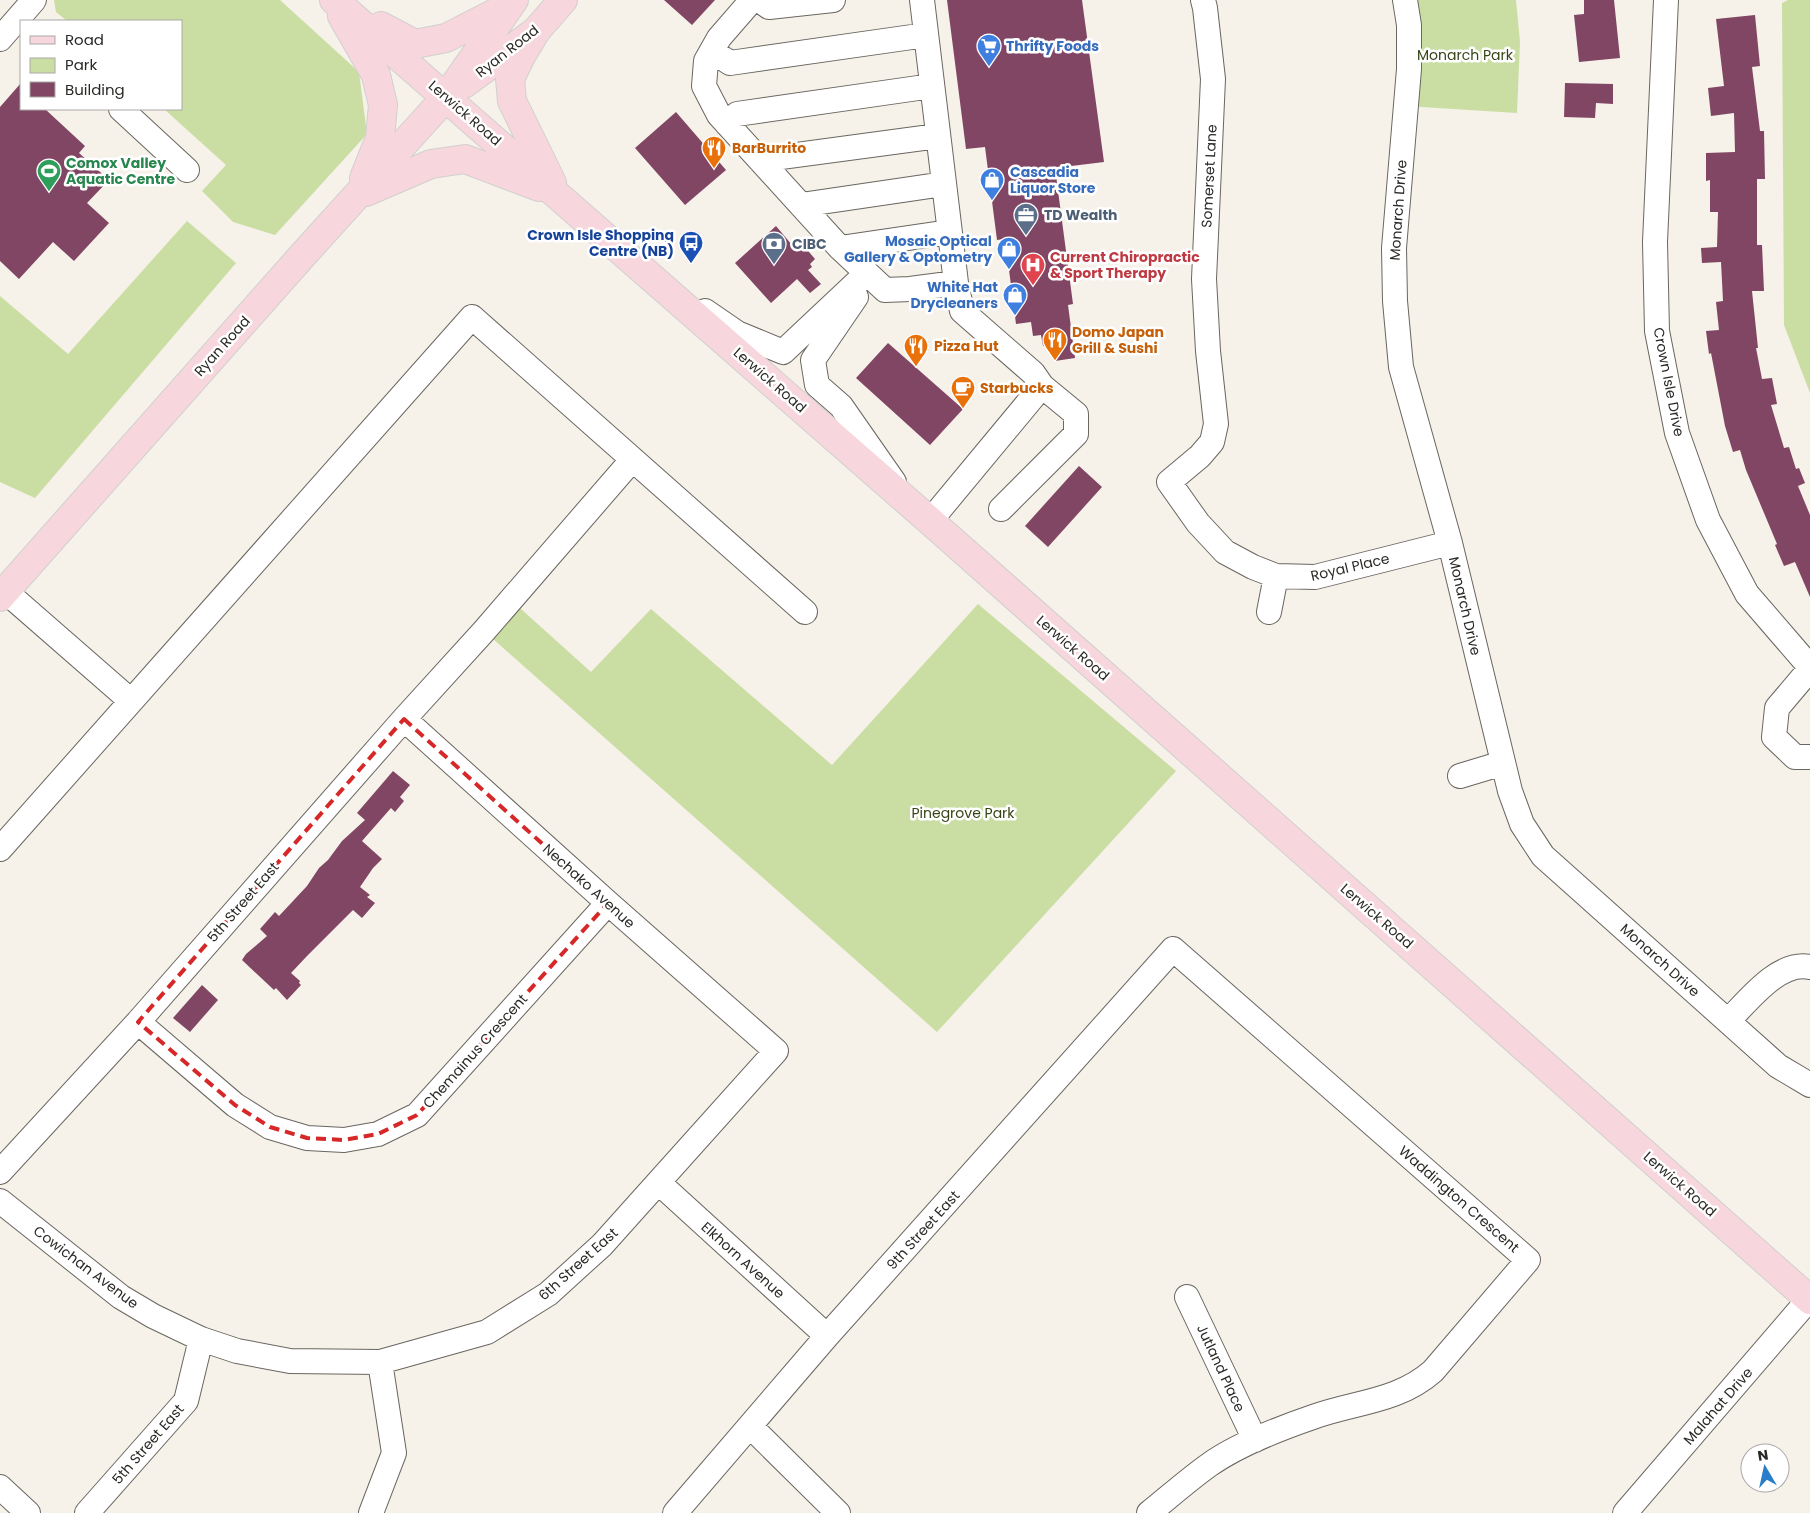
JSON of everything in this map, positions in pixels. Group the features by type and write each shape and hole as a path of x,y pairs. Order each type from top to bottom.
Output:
{"main road":[{"path":"334,0 415,44 446,38 511,3"},
{"path":"334,0 376,75 383,105 380,138 356,197"},
{"name":"Lerwick Road","path":"334,0 908,501 1810,1299"},
{"name":"Ryan Road","path":"446,97 536,31 563,0"},
{"name":"Ryan Road","path":"3,594 446,97 511,3"},
{"path":"536,31 520,56 510,79 512,101 557,194"},
{"path":"356,197 431,164 465,158 557,194"}],"street":[{"path":"752,0 719,38 706,61 704,86 719,115 840,248 885,290 956,283"},
{"path":"760,0 769,7 833,0"},
{"path":"922,0 956,283 962,311 1033,373 1042,386 1076,414 1076,434 1001,509"},
{"name":"Somerset Lane","path":"1168,482 1200,456 1212,442 1216,424 1208,351 1204,280 1213,79 1203,0"},
{"name":"Monarch Drive","path":"1405,0 1409,25 1409,69 1394,248 1395,301 1401,368 1450,543 1510,791 1522,824 1543,856 1778,1066 1810,1085"},
{"name":"Crown Isle Drive","path":"1666,0 1655,242 1657,331 1677,434 1708,520 1747,594 1810,668 1777,708 1774,737 1796,758 1810,757"},
{"path":"0,38 27,12"},
{"path":"712,51 730,63 926,35"},
{"path":"727,124 736,114 932,86"},
{"path":"122,110 187,170"},
{"path":"760,160 938,136"},
{"path":"801,205 944,184"},
{"path":"840,248 950,232"},
{"path":"640,266 737,333 783,352 870,275"},
{"path":"870,275 813,360 817,385 841,406 908,501"},
{"path":"0,849 472,317 805,612"},
{"path":"930,521 1042,386"},
{"name":"5th Street East","path":"0,1172 138,1022 404,719 484,631 632,460"},
{"name":"Royal Place","path":"1168,482 1198,523 1225,552 1253,567 1276,576 1315,577 1450,543"},
{"path":"1269,612 1276,576"},
{"path":"3,594 131,701"},
{"name":"Nechako Avenue","path":"404,719 776,1051"},
{"path":"1460,776 1503,763"},
{"name":"Chemainus Crescent","path":"138,1022 235,1105 270,1127 307,1138 344,1140 378,1134 418,1115 608,903"},
{"name":"9th Street East","path":"675,1513 827,1336 1174,949"},
{"name":"Waddington Crescent","path":"1149,1513 1210,1464 1256,1440 1314,1416 1391,1396 1424,1379 1433,1371 1528,1260 1174,949"},
{"path":"1728,1021 1776,974 1801,965 1810,967"},
{"name":"6th Street East","path":"380,1362 487,1332 548,1294 602,1245 776,1051"},
{"name":"Elkhorn Avenue","path":"659,1183 827,1336"},
{"name":"Cowichan Avenue","path":"0,1200 121,1298 202,1340 236,1351 290,1361 380,1362"},
{"name":"Jutland Place","path":"1188,1297 1256,1440"},
{"name":"Malahat Drive","path":"1624,1513 1810,1299"},
{"name":"5th Street East","path":"88,1513 186,1401 202,1340"},
{"path":"371,1513 394,1453 380,1362"},
{"path":"750,1426 838,1513"},
{"path":"0,1488 28,1513"}],"highlighted area":[{"path":"404,719 608,903 417,1115 378,1134 344,1140 307,1138 270,1127 235,1105 138,1022"}],"green space":[{"path":"54,0 280,0 359,72 367,134 275,235 233,222 202,191 226,165 165,110 182,110 182,20 66,20 56,12"},
{"name":"Monarch Park","path":"1405,0 1516,0 1520,42 1517,113 1406,106"},
{"path":"1788,0 1810,0 1810,393 1784,325 1782,3"},
{"path":"187,221 236,263 35,498 0,482 0,296 68,354"},
{"name":"Pinegrove Park","path":"511,600 591,672 651,609 832,765 978,604 1176,771 937,1032 484,631"}],"building":[{"path":"664,0 715,0 692,25"},
{"path":"947,0 1082,0 1104,162 1055,168 1073,304 1068,305 1075,358 1055,361 1053,345 1043,346 1041,335 1033,336 1031,322 1016,324 1005,239 997,240 985,147 966,149"},
{"path":"1584,0 1614,0 1620,58 1579,62 1574,15 1584,14"},
{"path":"1755,15 1760,66 1752,67 1760,131 1764,131 1765,179 1757,179 1757,245 1762,245 1764,291 1752,291 1758,348 1756,348 1762,379 1772,378 1777,404 1771,405 1784,448 1789,447 1796,469 1799,468 1805,483 1798,486 1810,515 1810,597 1795,562 1784,566 1740,450 1733,452 1725,426 1711,353 1709,354 1706,331 1719,330 1716,302 1723,301 1721,262 1702,263 1701,248 1717,247 1718,212 1710,212 1710,180 1706,181 1706,153 1735,152 1734,113 1711,116 1708,88 1724,86 1716,19"},
{"path":"1565,83 1613,84 1613,104 1596,103 1595,118 1564,117"},
{"name":"Comox Valley Aquatic Centre","path":"20,84 20,110 46,110 85,146 79,153 109,180 87,203 109,223 74,261 53,242 19,279 0,261 0,107"},
{"path":"676,112 726,170 685,205 635,148"},
{"name":"CIBC","path":"776,226 792,245 798,239 815,259 810,264 812,267 808,270 821,284 810,293 797,279 771,303 735,263"},
{"path":"888,343 963,409 930,445 856,378"},
{"path":"1079,466 1102,487 1048,547 1025,526"},
{"path":"393,771 410,785 400,797 404,801 395,812 391,808 362,841 382,859 373,868 360,887 370,895 367,897 375,903 362,918 353,910 291,973 300,981 301,985 287,1000 276,988 274,990 242,960 246,954 267,936 260,929 275,912 279,916 307,886 319,868 328,860 342,841 365,820 357,813"},
{"path":"202,985 218,1000 190,1032 173,1018"}],"place":[{"name":"Thrifty Foods","path":"989,67"},
{"name":"BarBurrito","path":"714,169"},
{"name":"Comox Valley Aquatic Centre","path":"49,192"},
{"name":"Cascadia Liquor Store","path":"992,201"},
{"name":"TD Wealth","path":"1026,236"},
{"name":"Crown Isle Shopping Centre (NB)","path":"691,264"},
{"name":"CIBC","path":"774,265"},
{"name":"Mosaic Optical Gallery & Optometry","path":"1009,270"},
{"name":"Current Chiropractic & Sport Therapy","path":"1033,286"},
{"name":"White Hat Drycleaners","path":"1015,316"},
{"name":"Domo Japan Grill & Sushi","path":"1055,361"},
{"name":"Pizza Hut","path":"916,367"},
{"name":"Starbucks","path":"963,409"}]}
